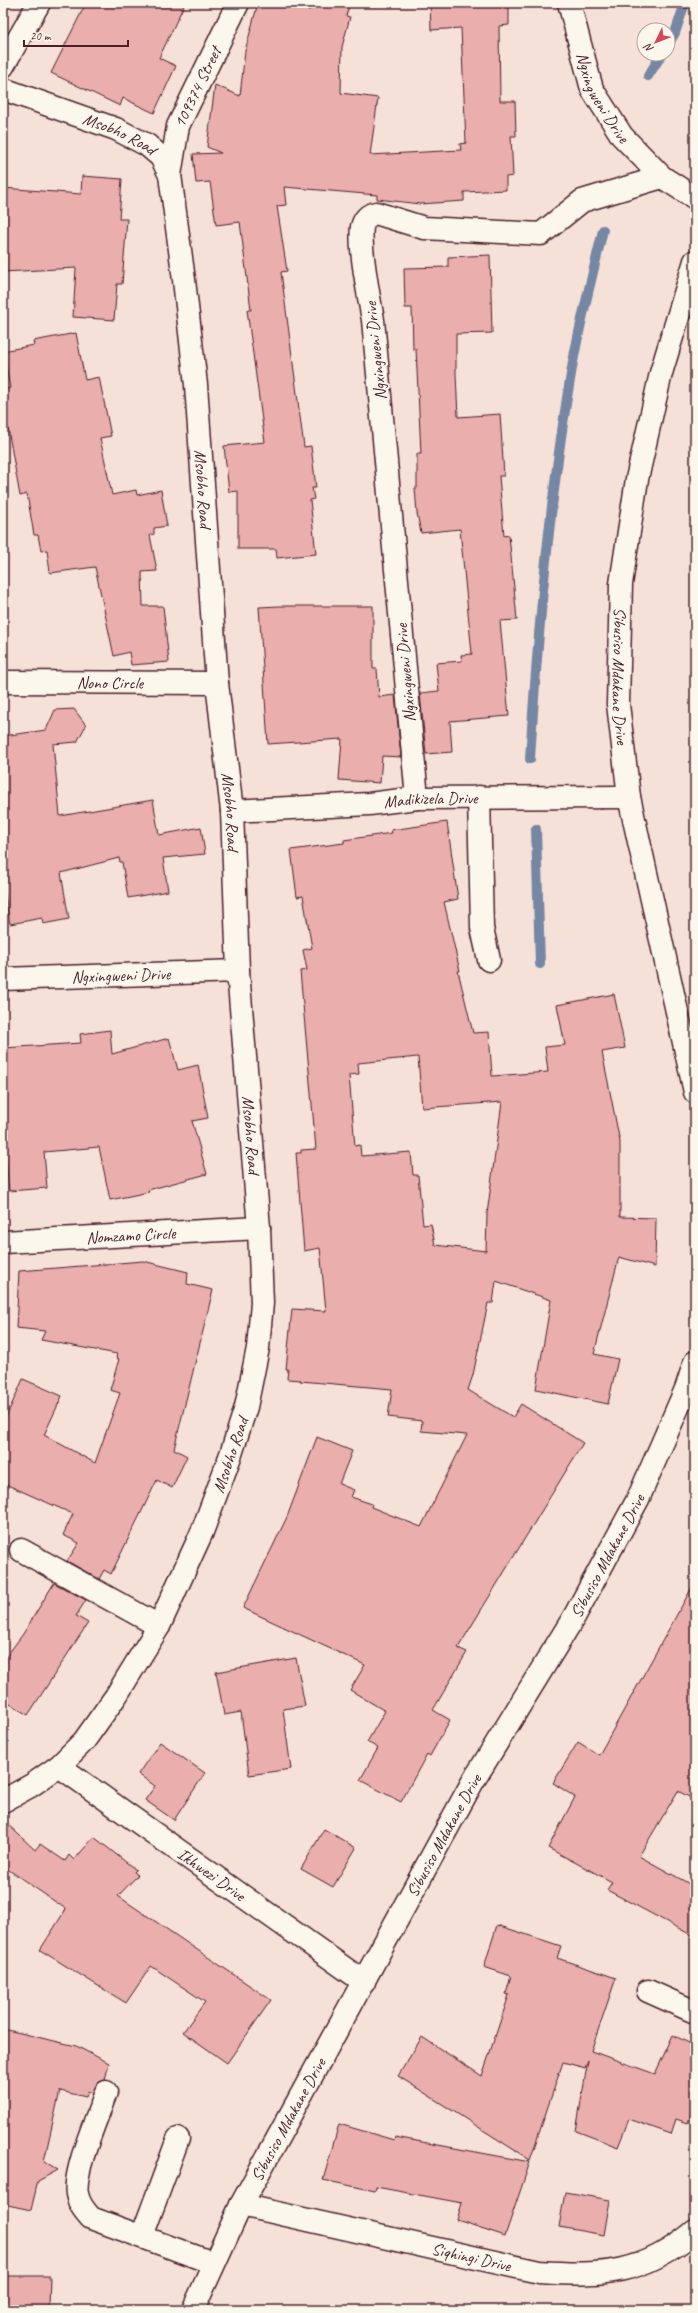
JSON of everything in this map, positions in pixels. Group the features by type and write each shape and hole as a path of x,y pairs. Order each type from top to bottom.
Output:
{"street":[{"path":"3,66 39,3"},
{"name":"109374 Street","path":"170,175 178,126 238,3"},
{"name":"Ngxingweni Drive","path":"569,3 592,89 622,136 662,177 695,198"},
{"name":"Msobho Road","path":"3,89 116,129 147,145 161,156 170,175 196,385 217,683 232,811 238,971 259,1228 262,1303 258,1348 246,1408 232,1454 204,1525 159,1626 116,1696 89,1734 59,1766 32,1785 3,1801"},
{"name":"Ngxingweni Drive","path":"417,798 373,320 363,248 364,222 372,214 376,213 424,228 541,234 582,201 662,177"},
{"name":"Sibusiso Mdakane Drive","path":"695,262 661,373 637,480 621,584 618,704 629,797 695,1092"},
{"name":"Nono Circle","path":"3,682 217,683"},
{"name":"Madikizela Drive","path":"232,811 369,804 417,798 629,797"},
{"path":"479,798 482,928 489,960"},
{"name":"Ngxingweni Drive","path":"3,979 238,971"},
{"name":"Nomzamo Circle","path":"3,1242 259,1228"},
{"name":"Sibusiso Mdakane Drive","path":"193,2310 213,2263 241,2205 472,1783 574,1617 638,1499 686,1389 695,1362"},
{"path":"21,1550 159,1626"},
{"name":"Ikhwezi Drive","path":"59,1766 364,1982"},
{"path":"648,1991 695,2012"},
{"path":"106,2092 78,2176 77,2192 80,2203 91,2218 213,2263"},
{"path":"142,2236 178,2139"},
{"name":"Siqhingi Drive","path":"241,2205 539,2272 586,2275 628,2270 663,2254 695,2231"}],"building":[{"path":"86,3 185,3 159,58 176,66 154,113 123,98 120,106 51,73"},
{"path":"258,3 286,3 310,10 312,3 350,3 346,16 350,17 342,47 341,93 378,98 370,155 461,150 460,144 466,143 461,28 431,30 430,3 509,3 509,25 499,26 500,101 515,101 516,136 511,136 513,176 506,177 506,190 464,192 464,201 420,204 377,199 377,195 284,187 286,205 277,206 287,271 281,272 304,447 311,446 316,488 312,488 314,499 310,500 316,554 277,558 276,549 238,549 238,491 229,492 224,446 265,442 247,310 251,310 240,222 216,225 210,182 196,183 193,154 221,153 207,147 215,85 240,96 245,51"},
{"path":"82,176 122,179 119,219 127,219 122,284 117,284 114,320 73,317 76,268 3,272 3,188 81,194"},
{"path":"490,255 492,333 456,334 456,374 458,417 500,414 504,476 499,476 504,536 509,535 517,620 500,621 509,716 450,721 452,752 426,754 420,693 439,691 436,663 462,661 461,655 472,654 460,529 421,533 417,513 415,488 417,488 417,454 421,454 416,349 413,349 412,308 405,308 404,268 448,267 448,257"},
{"path":"76,333 85,380 99,377 111,436 100,438 112,495 136,490 137,495 161,490 167,526 154,528 154,534 150,535 157,571 142,572 143,606 163,606 169,662 131,665 129,652 114,656 95,567 50,573 47,550 41,551 38,535 34,535 27,494 20,496 6,418 3,418 3,390 10,388 3,351 34,345 33,341"},
{"path":"373,606 373,669 377,669 379,697 395,695 401,757 382,756 380,783 339,780 342,739 268,744 259,607"},
{"path":"74,709 86,725 77,742 53,744 60,816 153,800 159,835 201,827 205,854 163,858 168,891 128,898 122,862 120,862 119,858 61,873 69,919 43,924 42,918 10,924 3,884 3,736 46,730 55,710"},
{"path":"447,822 458,899 444,902 460,971 458,971 473,1033 489,1032 492,1076 548,1072 545,1047 565,1045 557,1005 614,994 625,1048 602,1052 620,1142 620,1217 656,1218 655,1267 619,1257 594,1354 618,1359 608,1404 536,1389 551,1300 496,1281 493,1303 488,1303 473,1375 468,1390 513,1417 521,1404 583,1443 458,1648 467,1652 433,1710 450,1720 430,1756 427,1754 401,1802 360,1780 378,1748 367,1742 385,1711 350,1690 365,1665 243,1608 287,1517 317,1437 352,1451 339,1484 354,1490 351,1497 372,1504 371,1507 421,1527 467,1435 421,1431 422,1421 388,1417 392,1389 287,1379 288,1369 286,1369 292,1309 326,1311 320,1248 304,1251 296,1153 301,1153 301,1150 316,1149 300,971 307,970 303,950 312,948 303,896 297,897 291,850 344,843 344,840 392,833 391,830","holes":["418,1057 422,1108 502,1102 487,1214 486,1251 435,1245 431,1224 423,1225 418,1175 413,1175 411,1152 361,1156 360,1145 355,1146 349,1075 359,1074 358,1063"]},
{"path":"110,1030 112,1054 169,1038 178,1070 198,1065 208,1118 192,1121 207,1174 148,1190 149,1192 110,1200 99,1147 44,1152 47,1188 9,1191 3,1126 3,1048 81,1043 80,1034"},
{"path":"143,1261 188,1272 187,1284 213,1290 174,1449 187,1456 172,1488 157,1480 111,1574 104,1570 99,1579 67,1561 79,1543 63,1535 73,1514 3,1483 3,1424 23,1379 62,1396 44,1435 95,1463 120,1393 110,1390 119,1359 116,1358 117,1354 41,1340 45,1331 16,1328 19,1271"},
{"path":"695,1582 695,1800 678,1791 639,1856 695,1887 695,1937 607,1890 612,1882 548,1848 575,1797 553,1783 578,1742 599,1755"},
{"path":"54,1583 86,1600 76,1616 88,1623 28,1715 3,1700 3,1661 23,1634"},
{"path":"296,1658 305,1706 283,1709 291,1769 249,1775 241,1712 224,1715 216,1672"},
{"path":"160,1742 205,1773 174,1820 145,1800 155,1786 138,1774"},
{"path":"3,1820 35,1850 40,1844 65,1861 69,1855 74,1860 94,1837 136,1870 134,1872 138,1875 118,1896 271,2000 227,2063 183,2032 205,2002 151,1966 126,2003 40,1950 66,1909 3,1866"},
{"path":"324,1829 356,1848 333,1887 301,1869"},
{"path":"497,1925 561,1946 557,1958 616,1978 591,2051 655,2074 673,2035 695,2046 695,2102 688,2123 676,2119 671,2134 629,2119 618,2147 576,2131 588,2060 585,2068 563,2062 530,2160 398,2076 422,2037 482,2076 509,1995 506,1994 511,1976 484,1967"},
{"path":"3,2029 76,2046 109,2063 105,2080 98,2083 92,2093 88,2091 86,2097 60,2091 44,2161 58,2170 38,2181 31,2210 3,2204"},
{"path":"339,2124 394,2140 395,2137 530,2162 505,2236 457,2220 462,2203 376,2187 375,2191 323,2180"},
{"path":"565,2192 610,2200 604,2235 559,2227"},
{"path":"3,2276 50,2276 49,2310 3,2310"}],"waterway":[{"path":"676,30 685,3"},
{"path":"648,76 657,62"},
{"path":"530,759 541,609 551,510 573,362 583,312 603,230"},
{"path":"536,829 540,964"}]}
